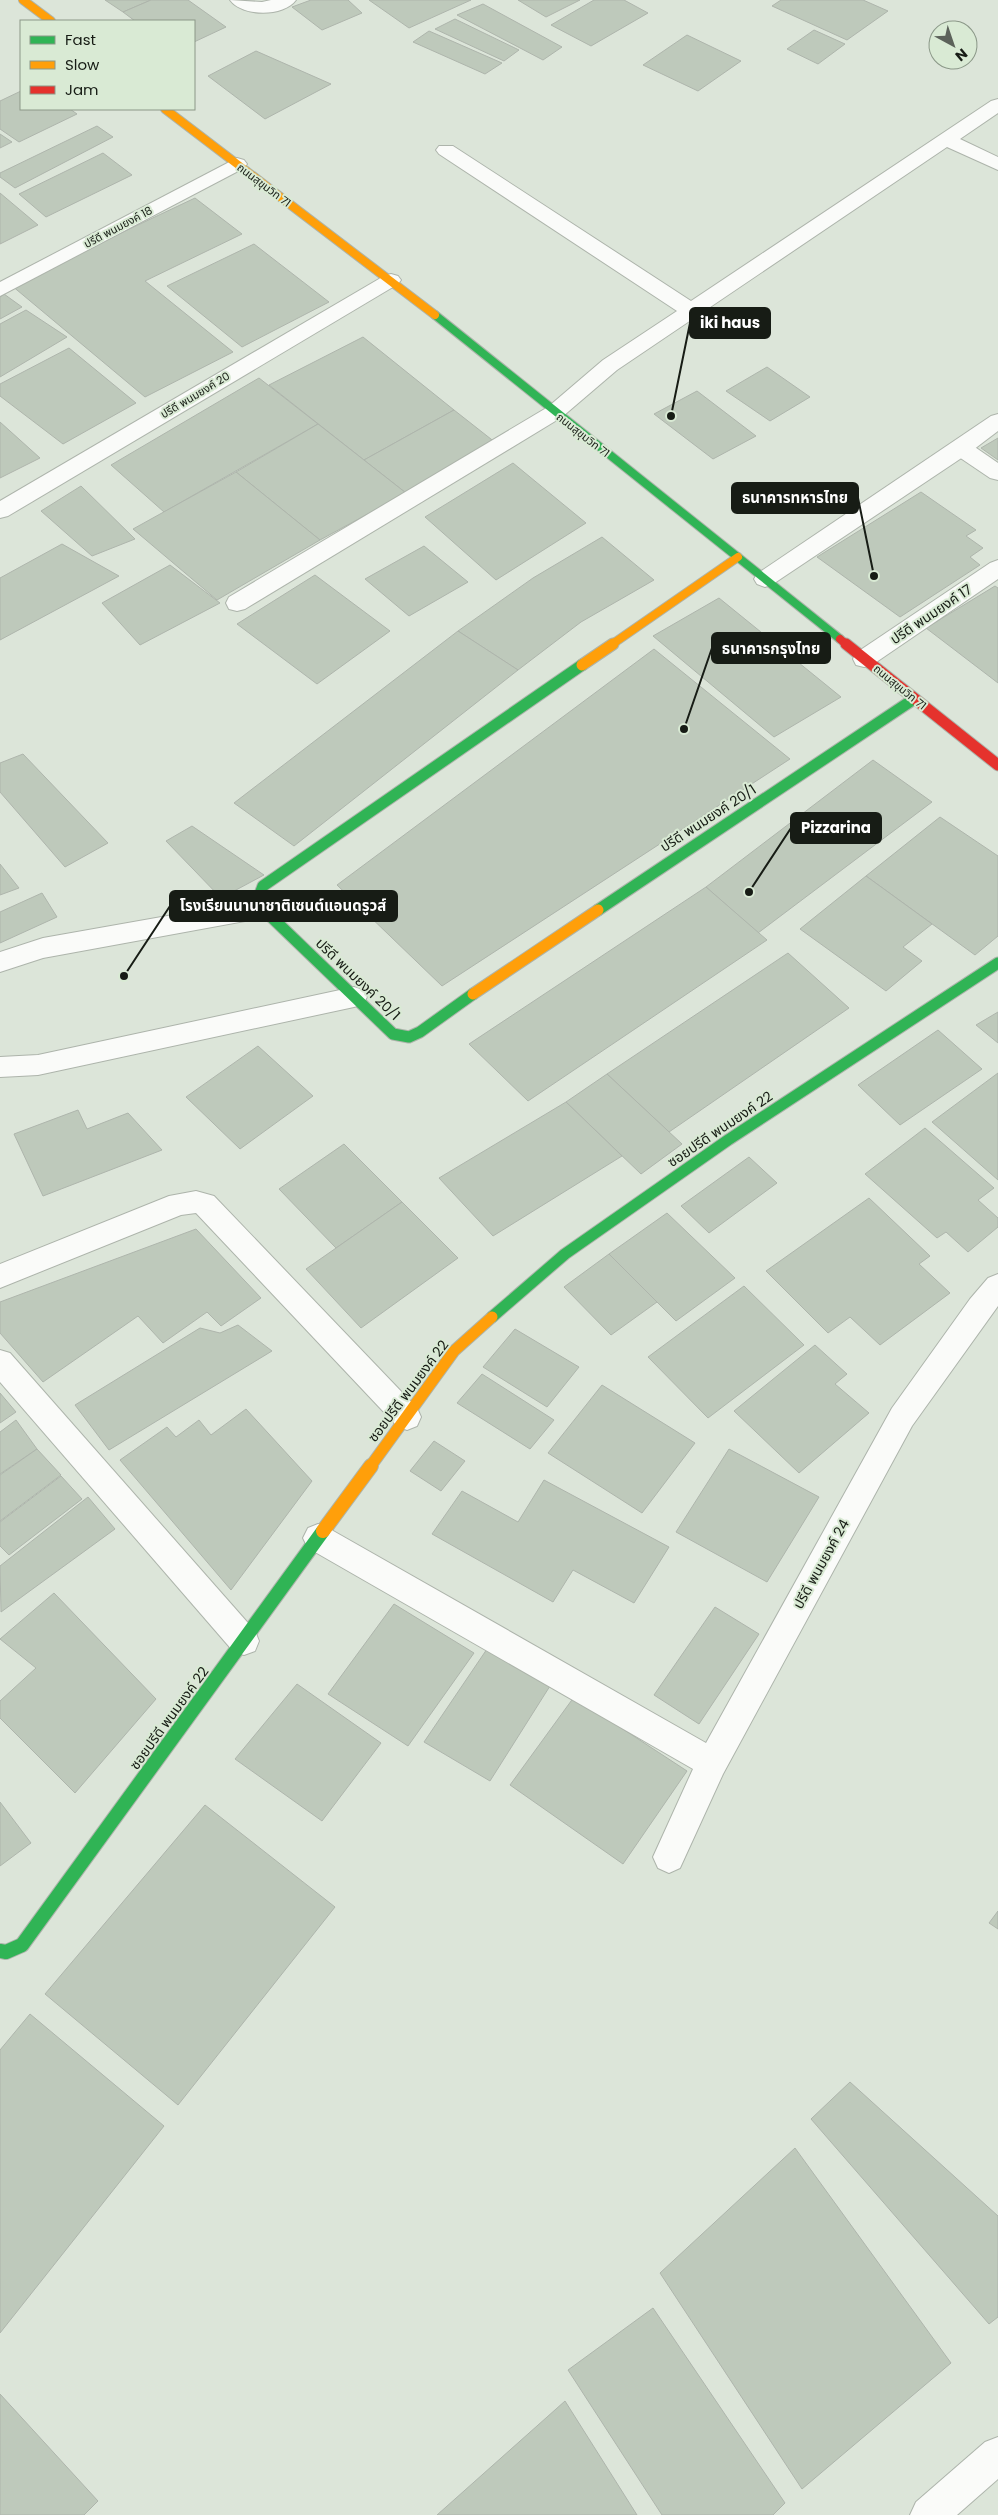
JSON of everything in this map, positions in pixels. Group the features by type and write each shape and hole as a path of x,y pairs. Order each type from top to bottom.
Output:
{"street":[{"path":"23,0 50,20"},
{"path":"239,0 248,7 259,10 287,0"},
{"path":"237,603 555,412 610,365 998,106"},
{"name":"ถนนสุขุมวิท 71","path":"166,110 391,280 914,700 998,765"},
{"path":"947,140 998,164"},
{"path":"446,150 692,310"},
{"name":"ปรีดี พนมยงค์ 18","path":"0,290 237,164"},
{"name":"ปรีดี พนมยงค์ 20","path":"0,511 391,280"},
{"path":"765,579 961,448 998,421"},
{"path":"961,448 998,473"},
{"path":"0,962 43,948 263,909 260,894 263,886 738,558"},
{"name":"ปรีดี พนมยงค์ 17","path":"864,659 998,568"},
{"name":"ปรีดี พนมยงค์ 20/1","path":"263,909 393,1034 409,1037 420,1032 485,985 914,700"},
{"name":"ซอยปรีดี พนมยงค์ 22","path":"0,1952 6,1952 22,1945 454,1351 565,1254 728,1140 998,963"},
{"path":"0,1067 38,1065 354,998"},
{"path":"0,1276 179,1204 196,1202 204,1204 407,1417"},
{"name":"ปรีดี พนมยงค์ 24","path":"669,1857 712,1763 902,1417 980,1307 998,1286"},
{"path":"0,1362 244,1641"},
{"path":"318,1538 712,1763"},
{"path":"929,2515 998,2455"}],"building":[{"path":"105,0 151,0 123,12"},
{"path":"151,0 188,0 226,27 195,42 195,20 134,20 123,12"},
{"path":"311,0 348,0 362,13 322,30 292,7"},
{"path":"369,0 471,0 409,28"},
{"path":"518,0 580,0 546,17"},
{"path":"594,0 624,0 648,13 591,46 551,25"},
{"path":"781,0 863,0 888,11 847,40 772,6"},
{"path":"483,4 562,47 543,60 457,15"},
{"path":"455,19 519,50 504,61 435,29"},
{"path":"814,30 845,44 818,64 787,49"},
{"path":"429,31 502,63 485,74 413,42"},
{"path":"687,35 741,61 698,91 643,65"},
{"path":"256,51 331,84 265,119 208,76"},
{"path":"20,91 20,110 71,110 77,114 19,142 0,129 0,101"},
{"path":"97,126 113,137 15,188 0,177 0,173"},
{"path":"0,134 12,142 0,148"},
{"path":"103,153 132,175 46,217 19,194"},
{"path":"0,193 38,225 0,244"},
{"path":"195,198 242,234 145,281 233,352 145,397 11,285"},
{"path":"254,244 329,302 242,347 167,286"},
{"path":"4,294 22,307 0,319 0,297"},
{"path":"26,310 67,337 0,377 0,324"},
{"path":"363,337 454,410 364,460 269,385"},
{"path":"69,348 136,403 63,444 0,396 0,384"},
{"path":"767,367 810,397 770,421 726,391"},
{"path":"259,378 318,424 164,512 111,465"},
{"path":"697,391 756,436 713,459 654,414"},
{"path":"454,410 496,443 406,493 364,460"},
{"path":"0,422 40,458 0,478"},
{"path":"318,424 406,493 320,540 236,472"},
{"path":"998,438 998,460 981,448"},
{"path":"513,463 586,523 496,580 425,517"},
{"path":"236,472 320,540 217,600 133,529"},
{"path":"81,486 135,539 92,556 41,511"},
{"path":"921,492 976,530 966,536 983,548 970,557 980,565 900,617 817,557"},
{"path":"602,537 654,580 581,622 518,670 458,631 533,578"},
{"path":"62,544 119,576 0,640 0,578"},
{"path":"424,546 468,582 409,616 365,579"},
{"path":"170,565 220,603 140,645 102,603"},
{"path":"315,575 390,631 317,684 237,624"},
{"path":"995,586 998,588 998,683 926,628"},
{"path":"719,598 841,697 774,737 653,636"},
{"path":"458,631 518,670 294,846 234,803"},
{"path":"654,649 790,759 442,986 337,885"},
{"path":"23,754 108,843 65,867 0,792 0,763"},
{"path":"873,760 932,802 758,933 706,887"},
{"path":"940,817 998,856 998,936 975,955 866,876"},
{"path":"192,826 264,875 221,898 166,841"},
{"path":"0,864 19,888 0,895"},
{"path":"866,876 932,924 903,947 922,961 886,991 800,929"},
{"path":"706,887 767,940 528,1101 469,1044"},
{"path":"42,893 57,917 0,943 0,912"},
{"path":"788,953 849,1008 669,1132 607,1074"},
{"path":"998,1012 998,1043 976,1025"},
{"path":"938,1030 982,1069 900,1125 858,1085"},
{"path":"258,1046 313,1096 240,1149 186,1097"},
{"path":"998,1073 998,1180 932,1122"},
{"path":"607,1074 682,1144 641,1174 566,1102"},
{"path":"566,1102 622,1156 493,1236 439,1178"},
{"path":"78,1110 87,1129 128,1113 162,1150 43,1196 14,1134"},
{"path":"925,1128 994,1188 978,1200 998,1218 998,1227 968,1252 946,1232 937,1238 865,1174"},
{"path":"344,1144 402,1202 336,1248 279,1189"},
{"path":"749,1157 777,1183 709,1233 681,1206"},
{"path":"869,1198 930,1256 919,1264 950,1293 880,1345 850,1317 828,1333 766,1271"},
{"path":"402,1202 458,1258 361,1328 306,1269"},
{"path":"667,1213 735,1278 676,1321 609,1254"},
{"path":"196,1229 261,1298 221,1326 207,1312 163,1343 138,1316 43,1382 0,1333 0,1302"},
{"path":"609,1254 657,1302 611,1335 564,1287"},
{"path":"744,1286 804,1345 708,1418 648,1357"},
{"path":"238,1325 272,1351 109,1450 75,1405 200,1328 220,1333"},
{"path":"515,1329 579,1367 547,1407 483,1367"},
{"path":"815,1345 847,1374 835,1384 869,1413 799,1473 734,1411"},
{"path":"482,1374 554,1420 530,1449 457,1403"},
{"path":"602,1385 695,1443 642,1513 548,1453"},
{"path":"0,1393 16,1412 0,1423"},
{"path":"246,1409 312,1481 231,1590 120,1460 167,1427 176,1437 199,1420 211,1435"},
{"path":"16,1420 37,1449 0,1474 0,1432"},
{"path":"434,1441 465,1461 441,1491 410,1471"},
{"path":"37,1449 61,1475 0,1521 0,1475"},
{"path":"729,1449 819,1497 767,1582 676,1532"},
{"path":"61,1476 82,1499 9,1555 0,1546 0,1522"},
{"path":"544,1480 669,1547 634,1603 573,1570 553,1602 432,1534 462,1491 518,1522"},
{"path":"88,1497 115,1529 1,1612 0,1566"},
{"path":"54,1593 156,1699 75,1793 0,1718 0,1701 36,1668 0,1639"},
{"path":"394,1604 474,1653 408,1746 328,1694"},
{"path":"715,1607 759,1634 699,1724 654,1695"},
{"path":"487,1649 550,1686 490,1781 424,1742"},
{"path":"297,1684 381,1743 322,1821 235,1759"},
{"path":"574,1697 687,1771 623,1864 510,1785"},
{"path":"0,1802 31,1843 0,1866"},
{"path":"205,1805 335,1907 178,2105 45,1994"},
{"path":"998,1911 998,1929 989,1923"},
{"path":"30,2014 164,2126 0,2333 0,2050"},
{"path":"850,2082 998,2216 998,2317 989,2324 811,2119"},
{"path":"795,2148 951,2363 802,2489 660,2273"},
{"path":"653,2308 785,2503 773,2515 662,2515 568,2370"},
{"path":"0,2394 98,2501 84,2515 0,2515"},
{"path":"565,2401 637,2515 437,2515"}],"traffic: fast":[{"path":"435,315 840,639"},
{"path":"473,994 420,1032 409,1037 393,1034 263,909 260,894 263,886 582,665"},
{"path":"598,910 914,699"},
{"path":"492,1317 565,1254 728,1140 998,963"},
{"path":"0,1951 6,1952 22,1945 323,1531"}],"traffic: slow":[{"path":"23,0 50,20"},
{"path":"166,110 435,315"},
{"path":"582,665 738,557"},
{"path":"473,994 598,910"},
{"path":"323,1531 454,1351 492,1317"}],"traffic: jam":[{"path":"840,639 998,765"}],"place":[{"name":"iki haus","path":"671,416"},
{"name":"ธนาคารทหารไทย","path":"874,576"},
{"name":"ธนาคารกรุงไทย","path":"684,729"},
{"name":"Pizzarina","path":"749,892"},
{"name":"โรงเรียนนานาชาติเซนต์แอนดรูวส์","path":"124,976"}]}
